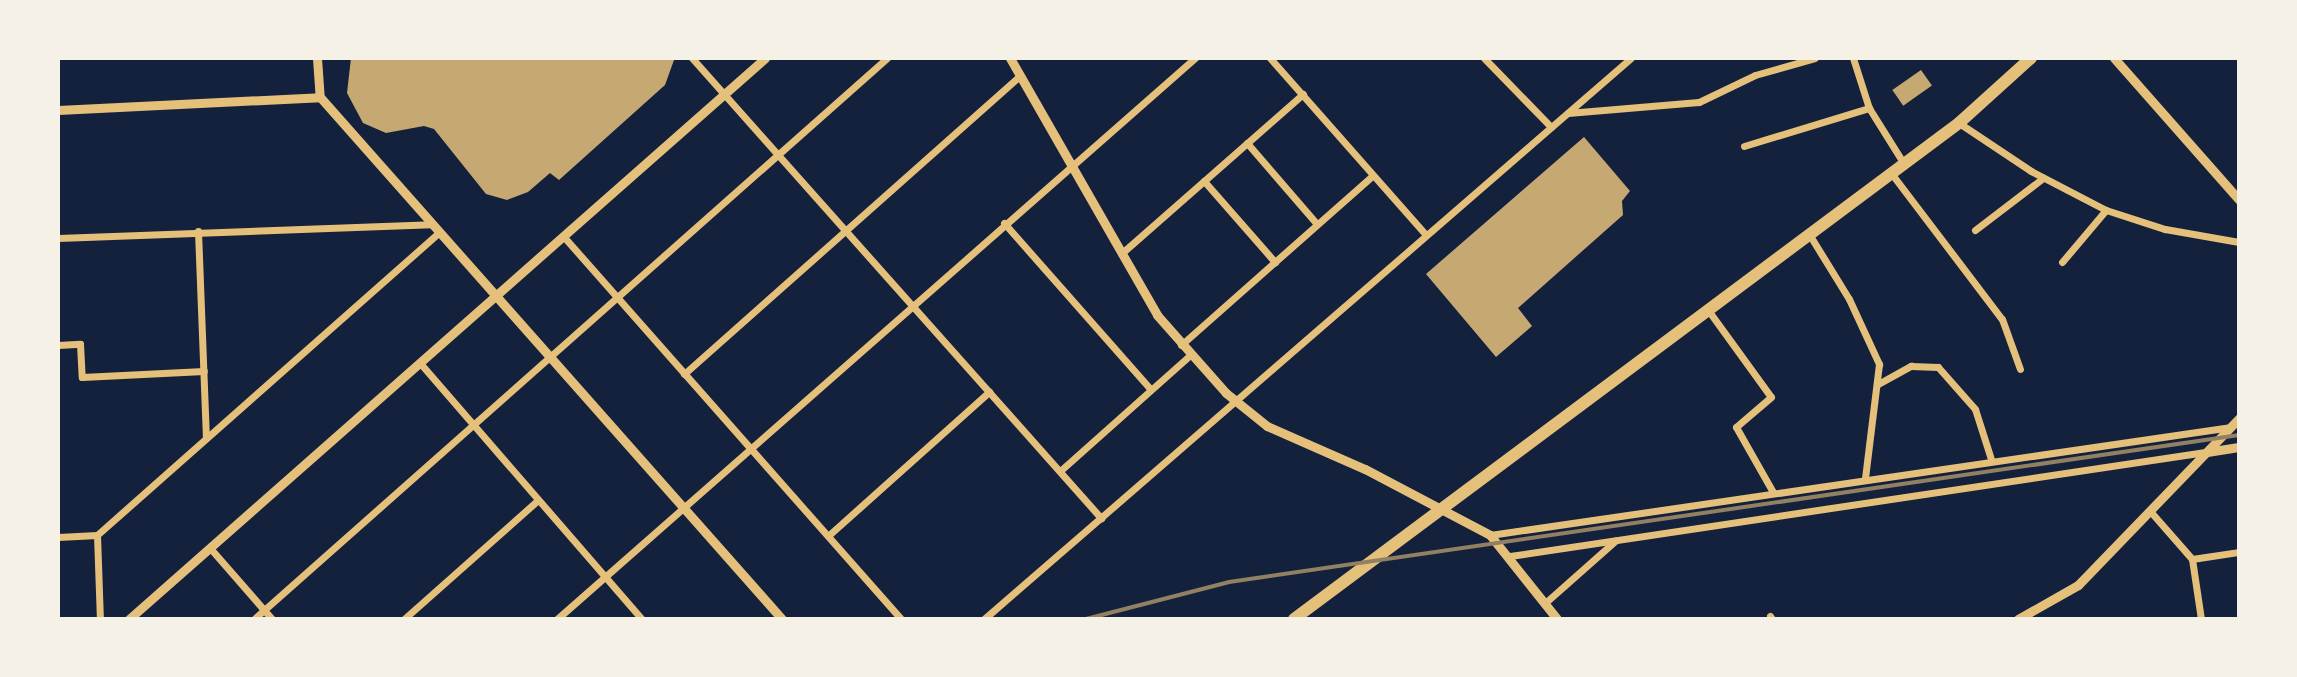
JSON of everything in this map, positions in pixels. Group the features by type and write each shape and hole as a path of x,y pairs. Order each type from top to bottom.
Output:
{"main road":[{"path":"1294,619 1959,123 2031,58"}],"street":[{"path":"317,58 320,97 782,619"},
{"path":"692,58 1101,518"},
{"path":"129,619 765,58"},
{"path":"254,619 887,58"},
{"path":"1010,58 1122,253 1190,355 1235,401 1267,426 1365,469 1490,535 1510,556 1557,619"},
{"path":"557,619 1195,58"},
{"path":"1270,58 1425,234"},
{"path":"1484,58 1551,127"},
{"path":"984,619 1631,58"},
{"path":"1568,113 1699,102 1755,75 1815,58"},
{"path":"1853,58 1869,108 1904,164"},
{"path":"2114,58 2239,200"},
{"path":"684,374 1020,76"},
{"path":"1122,253 1303,94"},
{"path":"58,110 320,97"},
{"path":"1744,146 1869,108"},
{"path":"1959,123 2043,178 2106,210 2165,229 2239,242"},
{"path":"1247,143 1317,224"},
{"path":"1891,173 2002,319 2020,369"},
{"path":"1181,345 1372,176"},
{"path":"1975,230 2043,178"},
{"path":"1204,181 1275,262"},
{"path":"2062,262 2106,210"},
{"path":"1004,223 1151,390"},
{"path":"58,238 198,231 434,228"},
{"path":"58,537 97,535 434,228"},
{"path":"198,231 206,437"},
{"path":"1809,234 1873,345 1878,384 1865,478"},
{"path":"564,237 901,619"},
{"path":"1708,310 1771,397 1736,427 1773,492"},
{"path":"58,345 80,344 82,377 204,371"},
{"path":"1060,471 1190,355"},
{"path":"420,363 642,619"},
{"path":"1878,384 1911,366 1938,367 1975,409 1991,459"},
{"path":"829,535 989,392"},
{"path":"2018,619 2078,585 2239,418"},
{"path":"1490,535 1991,459 2231,427"},
{"path":"1510,556 1801,516 1831,507 2239,447"},
{"path":"404,619 538,500"},
{"path":"2150,511 2192,559 2201,619"},
{"path":"97,535 100,619"},
{"path":"1545,603 1617,539"},
{"path":"210,548 272,619"},
{"path":"2192,559 2239,552"}],"building":[{"path":"351,58 674,60 665,85 559,180 550,173 528,192 507,200 486,194 434,129 424,126 386,133 363,123 347,93"},
{"path":"1921,70 1932,86 1903,106 1892,90"},
{"path":"1584,137 1630,191 1622,201 1623,215 1518,308 1532,326 1496,357 1426,274"}],"railway":[{"path":"1086,619 1229,582 2239,435"}]}
